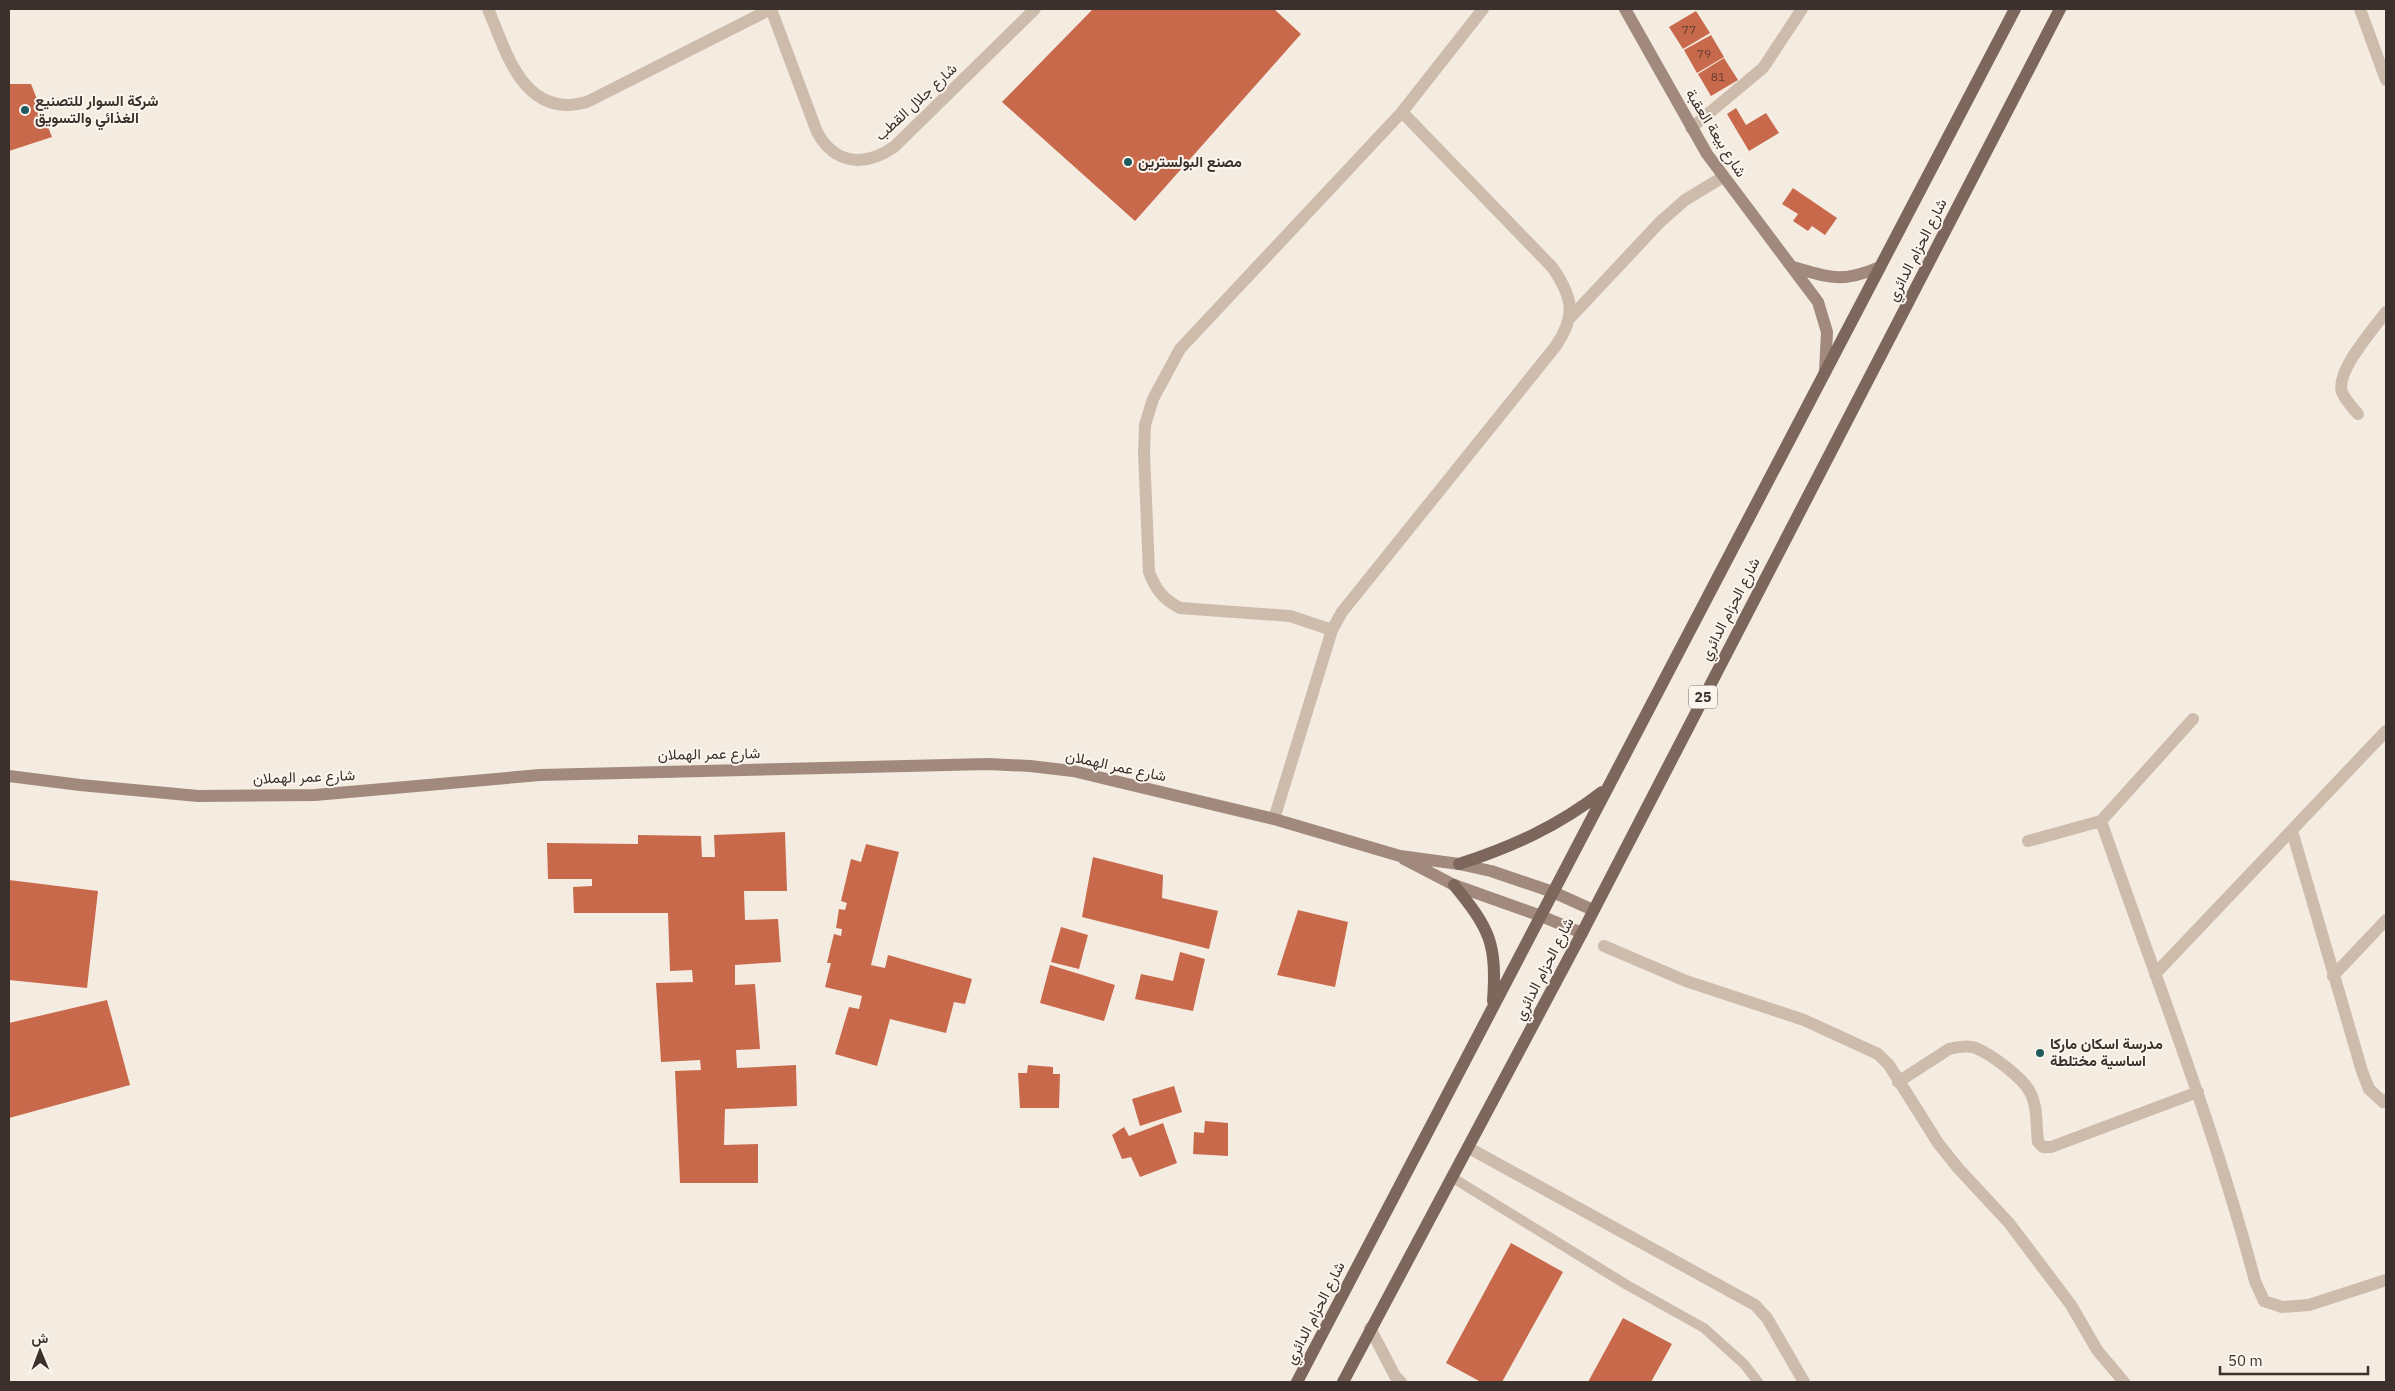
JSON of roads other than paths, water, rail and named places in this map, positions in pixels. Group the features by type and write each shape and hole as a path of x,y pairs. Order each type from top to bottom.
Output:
{"main road":[{"name":"شارع الحزام الدائري","path":"1297,1382 2015,9"},
{"name":"شارع الحزام الدائري","path":"1342,1382 1453,1178 1582,933 1592,910 2060,9"},
{"path":"1459,864 1527,839 1555,825 1606,788"},
{"path":"1454,885 1477,913 1491,940 1495,967 1493,1007"}],"street":[{"path":"488,9 518,77 531,90 548,101 567,105 587,102 771,9"},
{"name":"شارع جلال القطب","path":"771,9 817,132 825,146 835,154 858,160 882,156 894,147 1035,9"},
{"path":"1332,630 1290,616 1180,608 1167,601 1155,589 1149,572 1144,453 1145,425 1153,399 1180,348 1402,112 1483,9"},
{"name":"شارع بيعة العقبة","path":"1625,9 1691,128 1723,177 1818,302 1827,332 1825,372"},
{"path":"1691,128 1763,68 1802,9"},
{"path":"2360,9 2386,80"},
{"path":"1274,819 1332,630 1347,607 1556,346 1568,327 1571,317 1568,296 1552,267 1402,112"},
{"path":"1571,317 1660,222 1686,200 1723,177"},
{"path":"1793,267 1832,278 1846,278 1859,276 1880,266"},
{"path":"2358,414 2342,392 2340,382 2354,356 2386,312"},
{"path":"2028,841 2101,821 2193,719"},
{"path":"2155,974 2386,731"},
{"name":"شارع عمر الهملان","path":"9,776 198,796 305,796 540,774 988,764 1030,766 1072,771 1274,819 1400,856 1459,864 1514,878 1553,892 1592,910"},
{"path":"2101,821 2198,1092 2255,1281 2264,1301 2282,1307 2309,1305 2386,1280"},
{"path":"2292,831 2333,976 2369,1089 2383,1102 2386,1100"},
{"name":"شارع عمر الهملان","path":"1400,856 1454,885 1541,916 1582,933"},
{"path":"2333,976 2386,920"},
{"path":"1604,946 1686,981 1804,1020 1878,1054 1889,1065 1938,1143 2008,1223 2071,1305 2098,1350 2124,1382"},
{"path":"1898,1082 1949,1049 1957,1047 1975,1048 2018,1077 2030,1093 2036,1110 2038,1142 2043,1148 2051,1147 2198,1092"},
{"path":"1469,1148 1754,1305 1767,1318 1804,1382"},
{"path":"1370,1328 1395,1376 1401,1382"}],"lane":[{"path":"1453,1178 1627,1284 1704,1328 1744,1364 1758,1382"}],"place":[{"name":"شركة السوار للتصنيع الغذائي والتسويق","path":"25,110"},
{"name":"مصنع البولسترين","path":"1128,162"},
{"name":"مدرسة اسكان ماركا اساسية مختلطة","path":"2040,1053"}]}
